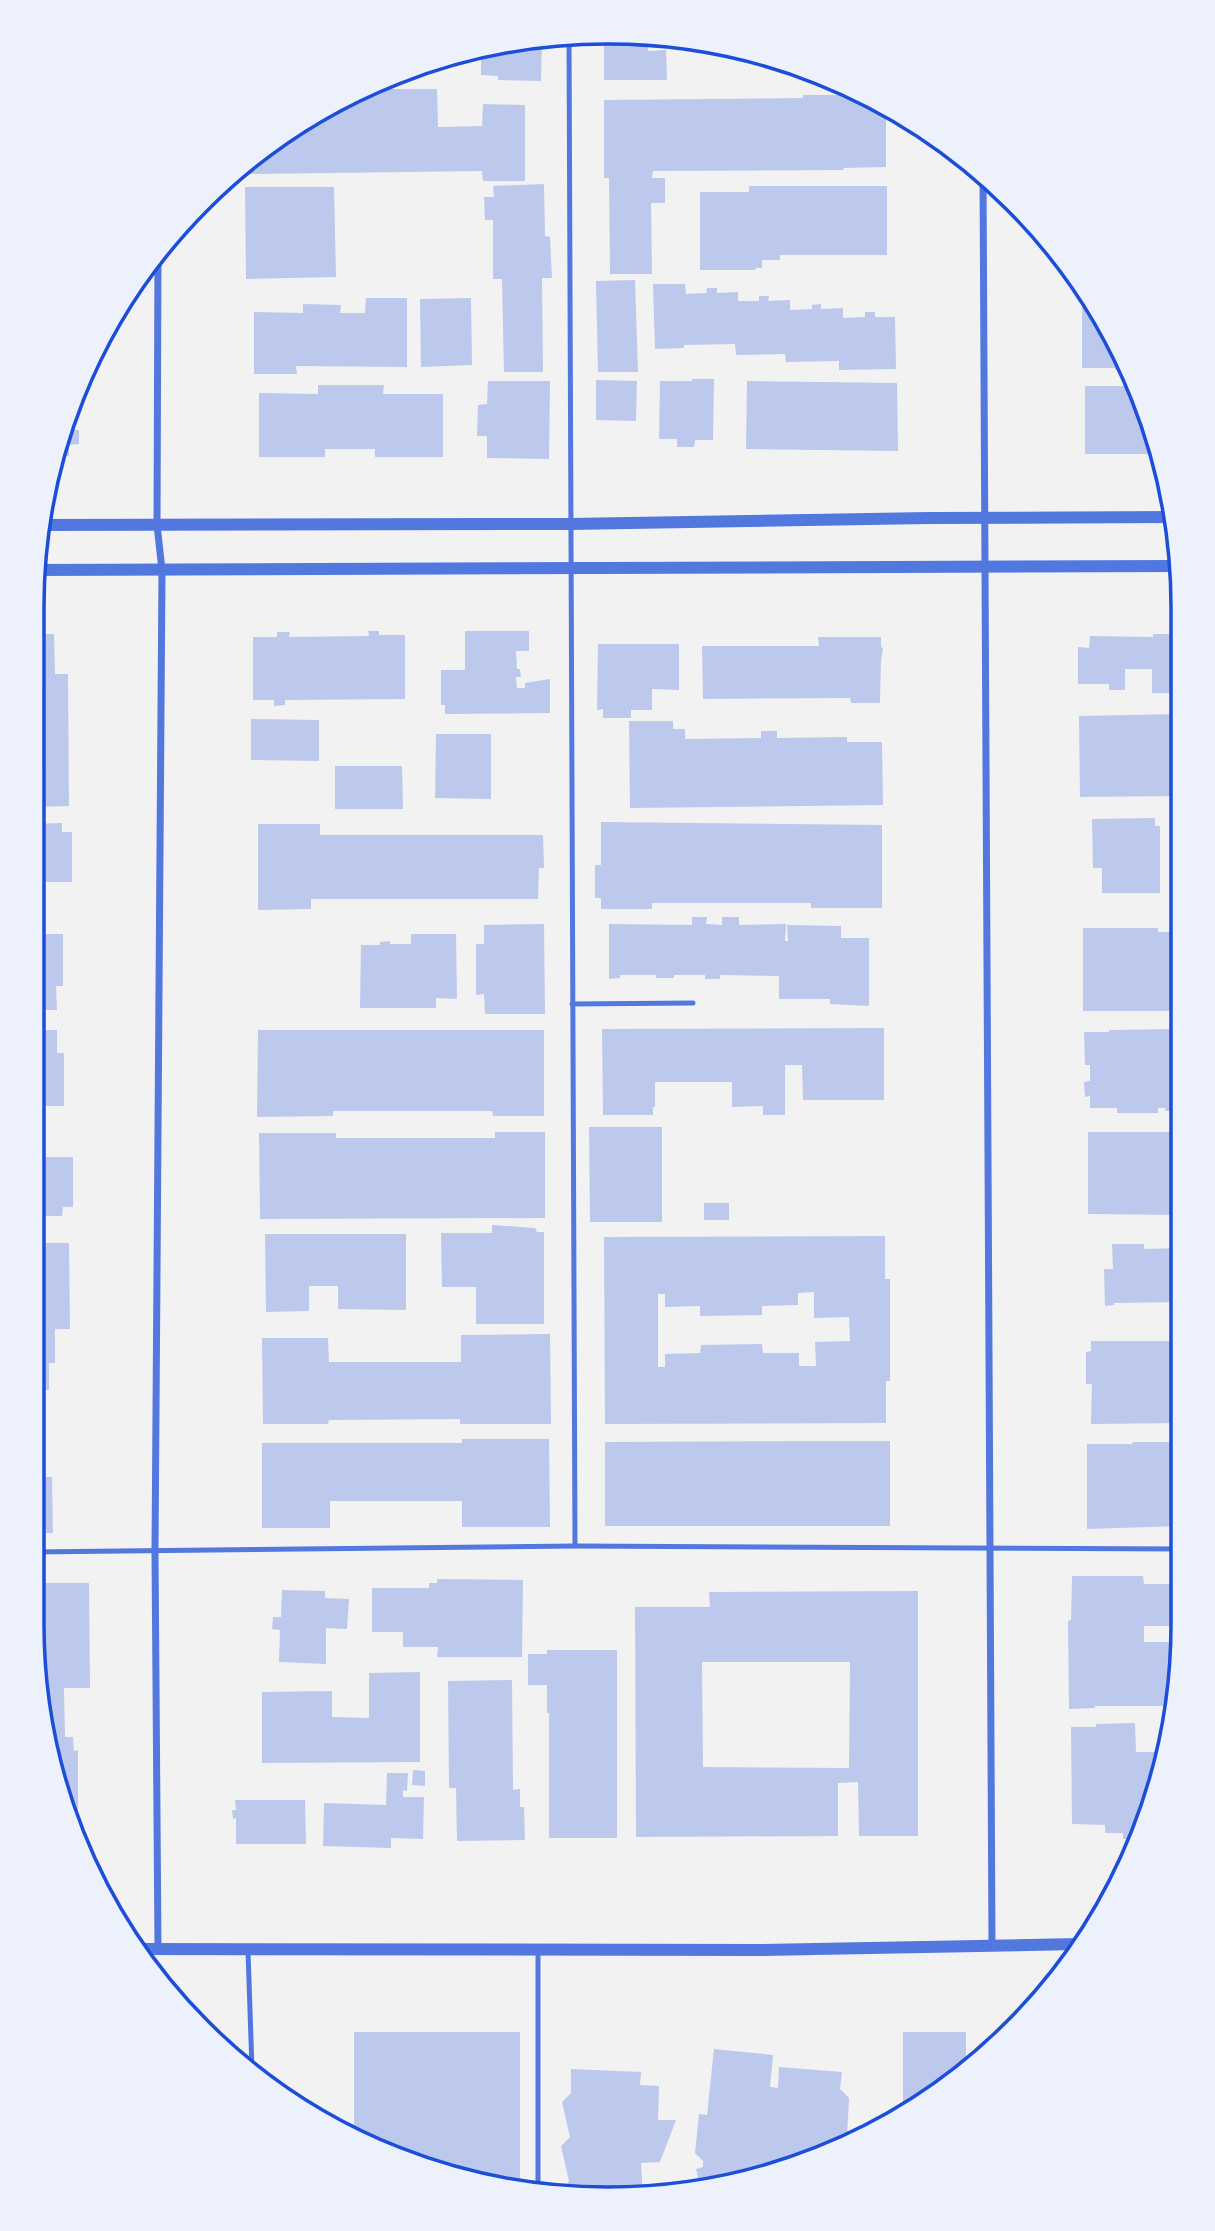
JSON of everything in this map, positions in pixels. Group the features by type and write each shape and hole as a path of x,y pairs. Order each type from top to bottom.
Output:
{"street":[{"path":"983,188 992,1944"},
{"path":"158,267 158,525 162,570 156,1551 158,1949"},
{"path":"50,525 570,524 985,517 1163,517"},
{"path":"45,570 1169,566"},
{"path":"147,1949 758,1950 1071,1944"}],"lane":[{"path":"569,45 575,1546"},
{"path":"572,1004 693,1003"},
{"path":"44,1552 575,1546 1171,1549"},
{"path":"248,1948 251,2060"},
{"path":"538,1948 538,2182"}],"building":[{"path":"604,44 644,45 648,45 648,51 666,50 667,80 604,80"},
{"path":"542,48 541,81 498,80 498,76 481,75 481,59"},
{"path":"387,89 437,89 438,127 482,126 483,104 525,105 525,181 483,181 482,171 248,174 264,160 326,119"},
{"path":"803,95 841,95 886,117 886,167 843,168 844,170 653,171 652,178 665,178 665,203 651,203 652,274 610,274 609,178 604,178 604,100 803,98"},
{"path":"544,184 545,236 550,237 552,278 542,278 543,372 504,372 502,279 493,279 493,220 485,220 484,197 494,197 493,186"},
{"path":"749,186 887,186 887,255 780,255 780,260 762,260 762,268 755,268 756,270 700,270 700,192 749,192"},
{"path":"245,187 334,187 336,277 246,279"},
{"path":"635,280 638,372 598,372 596,281"},
{"path":"653,284 685,284 686,294 706,293 707,288 717,288 717,293 738,292 738,301 759,301 759,296 769,296 768,301 790,300 790,310 812,309 812,305 821,304 821,309 843,308 843,318 865,317 865,312 875,312 875,317 895,317 896,369 839,370 839,361 786,362 785,354 736,355 735,344 684,345 684,348 655,349"},
{"path":"366,298 407,298 407,367 296,366 297,374 254,374 254,312 303,313 303,304 341,305 340,313 365,313"},
{"path":"471,298 472,365 421,367 420,299"},
{"path":"1082,304 1118,370 1082,368"},
{"path":"714,379 713,440 695,440 694,447 677,447 677,439 659,439 660,381"},
{"path":"596,380 637,381 636,421 596,420"},
{"path":"488,381 550,381 549,459 487,458 487,436 477,436 478,405 487,404"},
{"path":"747,381 897,383 898,451 746,449"},
{"path":"318,385 384,385 383,394 443,394 443,457 375,457 375,449 325,449 325,457 259,457 259,393 318,394"},
{"path":"1085,386 1125,386 1150,454 1085,454"},
{"path":"73,430 79,430 79,444 69,445 69,456 65,456"},
{"path":"368,631 379,631 379,635 405,635 405,699 285,700 285,705 274,706 274,700 253,700 253,637 277,637 277,632 290,632 289,637 369,636"},
{"path":"465,631 529,631 529,651 516,651 517,669 520,669 521,677 516,677 517,688 525,688 525,683 550,679 550,713 445,714 445,705 441,705 441,670 465,670"},
{"path":"44,634 54,634 55,674 68,674 69,806 44,807"},
{"path":"1153,634 1171,634 1171,693 1152,693 1152,669 1125,669 1125,690 1109,690 1109,684 1078,684 1078,647 1089,648 1090,636 1153,637"},
{"path":"818,637 881,637 883,648 880,703 851,703 850,698 703,699 702,646 819,646"},
{"path":"598,644 679,644 679,690 652,689 652,710 631,710 631,718 603,718 603,709 597,710"},
{"path":"1171,714 1171,796 1080,797 1079,716"},
{"path":"251,719 319,720 319,761 251,760"},
{"path":"629,721 673,721 673,729 685,729 685,739 761,738 761,731 777,731 777,738 847,737 847,742 882,742 883,805 630,808"},
{"path":"436,734 491,734 491,799 435,798"},
{"path":"335,766 402,766 403,809 335,809"},
{"path":"1155,818 1155,826 1160,826 1160,893 1102,893 1102,868 1093,868 1092,819"},
{"path":"601,822 882,825 882,908 811,908 811,903 652,903 652,909 601,909 601,898 595,898 595,865 601,865"},
{"path":"62,823 62,832 72,832 72,882 44,882 44,824"},
{"path":"258,824 320,824 320,835 543,835 544,868 539,868 538,899 311,899 311,909 258,910"},
{"path":"692,917 707,917 706,924 722,925 722,917 739,917 739,925 786,924 785,941 788,941 787,925 841,926 841,938 869,938 869,1006 830,1004 830,999 779,999 779,976 720,975 720,979 705,979 705,975 656,978 656,975 620,975 620,978 609,979 609,924 692,925"},
{"path":"544,924 545,1014 485,1014 484,994 476,995 476,944 484,944 484,925"},
{"path":"1083,928 1158,928 1158,932 1171,932 1171,1011 1083,1011"},
{"path":"44,934 63,934 63,986 56,986 57,1010 44,1010"},
{"path":"411,934 456,934 457,999 436,998 436,1008 360,1008 361,945 380,945 380,942 390,941 390,944 411,944"},
{"path":"884,1028 884,1100 803,1100 802,1065 785,1065 785,1115 763,1115 763,1106 732,1107 732,1082 655,1082 653,1115 603,1115 602,1029"},
{"path":"1171,1029 1171,1111 1158,1108 1158,1113 1117,1113 1117,1108 1090,1108 1090,1096 1085,1097 1084,1082 1090,1081 1090,1065 1085,1065 1084,1032"},
{"path":"44,1030 57,1030 57,1053 64,1053 64,1106 44,1106"},
{"path":"258,1030 544,1030 544,1116 493,1116 492,1111 333,1111 333,1116 257,1117"},
{"path":"589,1127 662,1127 662,1222 590,1222"},
{"path":"495,1132 545,1132 545,1218 260,1219 259,1133 336,1133 336,1138 495,1138"},
{"path":"1088,1132 1171,1132 1171,1215 1088,1214"},
{"path":"44,1157 73,1157 73,1207 63,1207 62,1216 44,1216"},
{"path":"704,1203 729,1203 729,1220 704,1220"},
{"path":"492,1225 535,1228 537,1232 544,1232 544,1324 476,1324 476,1287 442,1287 441,1233 492,1233"},
{"path":"265,1234 406,1234 406,1310 338,1309 338,1286 309,1286 309,1311 266,1312"},
{"path":"885,1236 885,1279 890,1279 890,1381 886,1381 886,1423 605,1424 604,1237","holes":["814,1292 814,1318 849,1317 850,1341 815,1342 816,1366 799,1366 799,1353 763,1353 762,1344 701,1345 700,1353 665,1354 665,1367 658,1367 658,1294 665,1294 665,1307 700,1306 700,1316 762,1315 762,1306 798,1305 798,1293"]},
{"path":"44,1243 69,1243 70,1329 55,1329 55,1363 49,1363 49,1390 44,1390"},
{"path":"1112,1244 1144,1244 1144,1249 1171,1248 1171,1302 1114,1303 1105,1306 1104,1269 1113,1269"},
{"path":"550,1334 551,1424 460,1424 460,1419 329,1420 328,1424 263,1424 262,1338 328,1338 329,1362 461,1362 461,1335"},
{"path":"1091,1341 1171,1341 1171,1423 1091,1424 1092,1384 1086,1384 1086,1352 1091,1351"},
{"path":"462,1439 549,1439 550,1527 462,1527 462,1501 330,1501 330,1528 262,1528 262,1443 462,1443"},
{"path":"890,1441 890,1526 605,1526 605,1442"},
{"path":"1171,1442 1171,1526 1087,1529 1087,1444"},
{"path":"44,1477 52,1477 53,1533 44,1533"},
{"path":"1072,1576 1143,1576 1144,1584 1171,1584 1171,1626 1144,1626 1144,1642 1170,1642 1164,1706 1095,1706 1069,1709 1068,1621 1071,1620"},
{"path":"437,1579 523,1580 522,1657 437,1657 438,1647 403,1647 403,1632 372,1632 372,1588 429,1588 429,1583 437,1583"},
{"path":"44,1583 89,1583 90,1688 64,1688 65,1737 73,1737 74,1751 78,1750 78,1815 63,1769 49,1697 45,1660"},
{"path":"282,1590 325,1591 325,1598 349,1599 347,1629 326,1628 326,1664 279,1662 280,1630 272,1629 273,1617 281,1617"},
{"path":"918,1591 918,1836 859,1836 858,1782 838,1783 838,1836 636,1837 635,1607 710,1607 709,1592","holes":["702,1662 850,1662 849,1768 703,1767"]},
{"path":"547,1650 617,1650 617,1838 549,1838 547,1685 528,1685 528,1654 547,1654"},
{"path":"420,1672 420,1762 262,1763 262,1692 332,1691 332,1717 369,1718 369,1673"},
{"path":"512,1680 513,1790 520,1789 520,1807 524,1807 525,1840 457,1841 456,1788 449,1788 448,1681"},
{"path":"1135,1723 1136,1752 1156,1752 1128,1839 1123,1839 1123,1833 1105,1833 1105,1825 1072,1824 1071,1727 1096,1727 1096,1724"},
{"path":"413,1770 425,1771 425,1786 412,1785"},
{"path":"387,1773 408,1773 407,1791 403,1790 403,1797 424,1797 423,1839 391,1838 391,1848 323,1846 324,1803 386,1805"},
{"path":"235,1800 305,1800 306,1844 236,1844 236,1818 233,1819 232,1810 236,1810"},
{"path":"354,2032 520,2032 520,2180 462,2168 426,2157 354,2127"},
{"path":"903,2032 966,2032 966,2058 903,2103"},
{"path":"714,2049 773,2055 770,2087 778,2088 779,2067 842,2072 840,2089 849,2098 847,2133 789,2157 753,2168 698,2179 696,2169 703,2167 703,2161 695,2153 699,2114 707,2115"},
{"path":"571,2069 641,2072 640,2085 659,2086 658,2120 676,2120 660,2162 641,2163 642,2186 566,2185 569,2181 561,2146 570,2137 562,2102 571,2093"}]}
